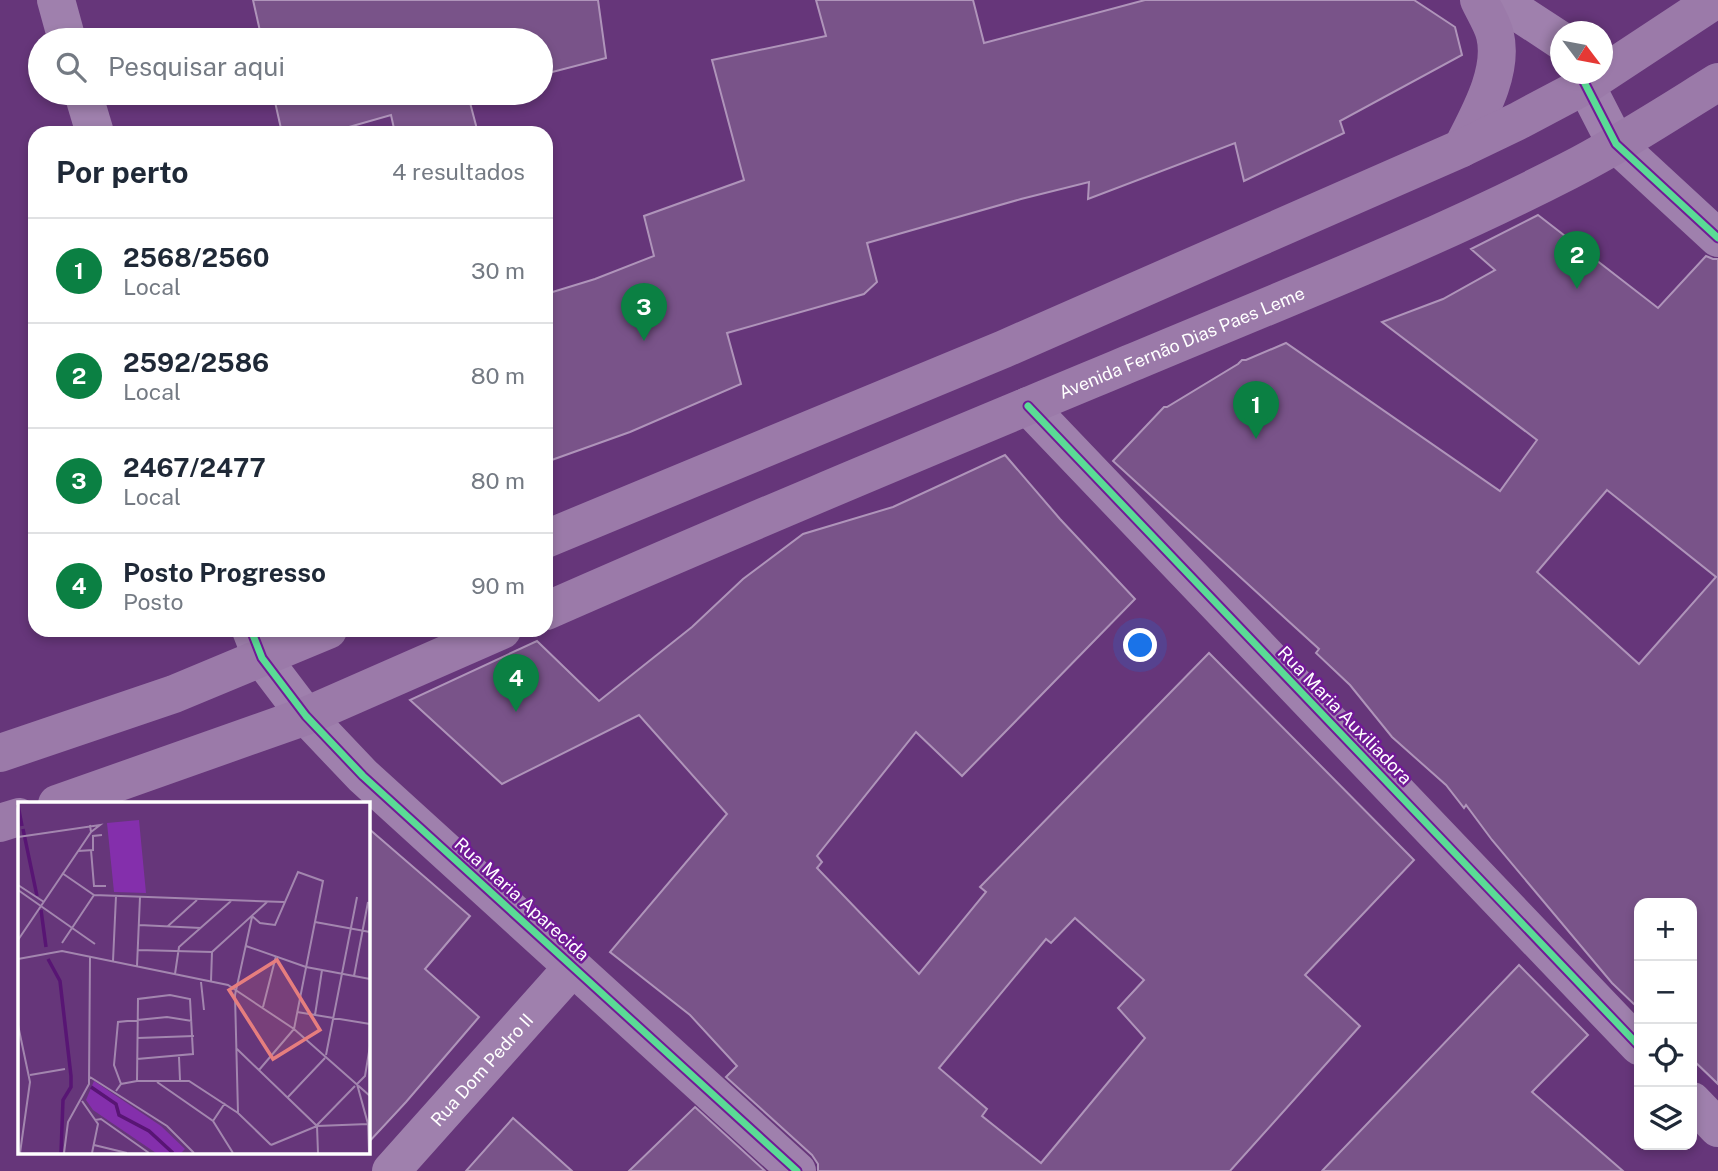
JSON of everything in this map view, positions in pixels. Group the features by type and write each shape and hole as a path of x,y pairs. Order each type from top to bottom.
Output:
{"main road":[{"path":"1462,148 1490,90 1496,65 1495,35 1479,0"},
{"path":"1613,61 1715,0"},
{"name":"Avenida Fernão Dias Paes Leme","path":"553,608 696,544 1436,234 1568,171 1718,82"},
{"path":"553,536 1004,349 1462,148 1520,120 1575,84"},
{"path":"0,753 174,694 256,644 292,637"},
{"path":"60,802 306,716 486,637"},
{"path":"0,823 18,817"}],"street":[{"path":"56,0 64,28"},
{"path":"1499,0 1550,33"},
{"path":"1586,84 1616,144 1718,238"},
{"path":"87,105 93,126"},
{"name":"Rua Maria Auxiliadora","path":"1028,406 1634,1041"},
{"name":"Rua Maria Aparecida","path":"256,644 306,716 362,776 797,1171"},
{"name":"Rua Dom Pedro II","path":"391,1171 573,967"},
{"path":"1697,1106 1718,1128"}],"building":[{"path":"253,0 598,0 606,58 553,72 553,28 259,28"},
{"path":"816,0 973,0 984,43 1145,0 1414,0 1455,27 1462,55 1340,121 1344,133 1244,181 1235,143 1088,199 1089,182 867,243 877,282 864,294 727,333 741,384 630,432 553,460 553,292 654,256 644,216 744,180 712,60 826,36"},
{"path":"276,105 471,105 476,126 393,126 391,115 352,126 280,126"},
{"path":"1538,215 1658,308 1706,256 1718,259 1718,1084 1697,1064 1697,898 1634,898 1634,1004 1612,983 1466,805 1464,808 1446,785 1392,737 1350,685 1316,653 1319,649 1113,461 1164,407 1242,360 1286,343 1500,491 1537,440 1382,322 1443,299 1495,270 1471,249","holes":["1607,490 1716,577 1639,664 1537,572"]},
{"path":"1005,455 1135,599 962,776 916,732 817,856 822,862 817,868 919,974 986,892 980,887 1209,653 1414,860 1305,975 1360,1026 1230,1171 818,1171 818,1164 812,1155 726,1077 737,1066 690,1015 610,952 727,814 639,715 502,784 410,700 537,641 599,701 692,627 743,579 803,534 893,507","holes":["1075,918 1144,980 1118,1008 1145,1038 1041,1163 982,1116 987,1109 939,1068 1046,939 1051,943"]},
{"path":"369,829 470,916 425,969 479,1017 369,1142"},
{"path":"1519,965 1588,1035 1532,1092 1623,1171 1322,1171"},
{"path":"695,1107 765,1171 629,1171"},
{"path":"513,1118 572,1171 466,1171"}],"cycle path":[{"path":"1585,84 1616,144 1718,238"},
{"path":"1028,406 1634,1041"},
{"path":"254,637 262,658 306,716 363,776 797,1171"}],"place":[{"name":"2592/2586","path":"1577,289"},
{"name":"2467/2477","path":"644,341"},
{"name":"2568/2560","path":"1256,439"},
{"name":"Posto Progresso","path":"516,712"}]}
